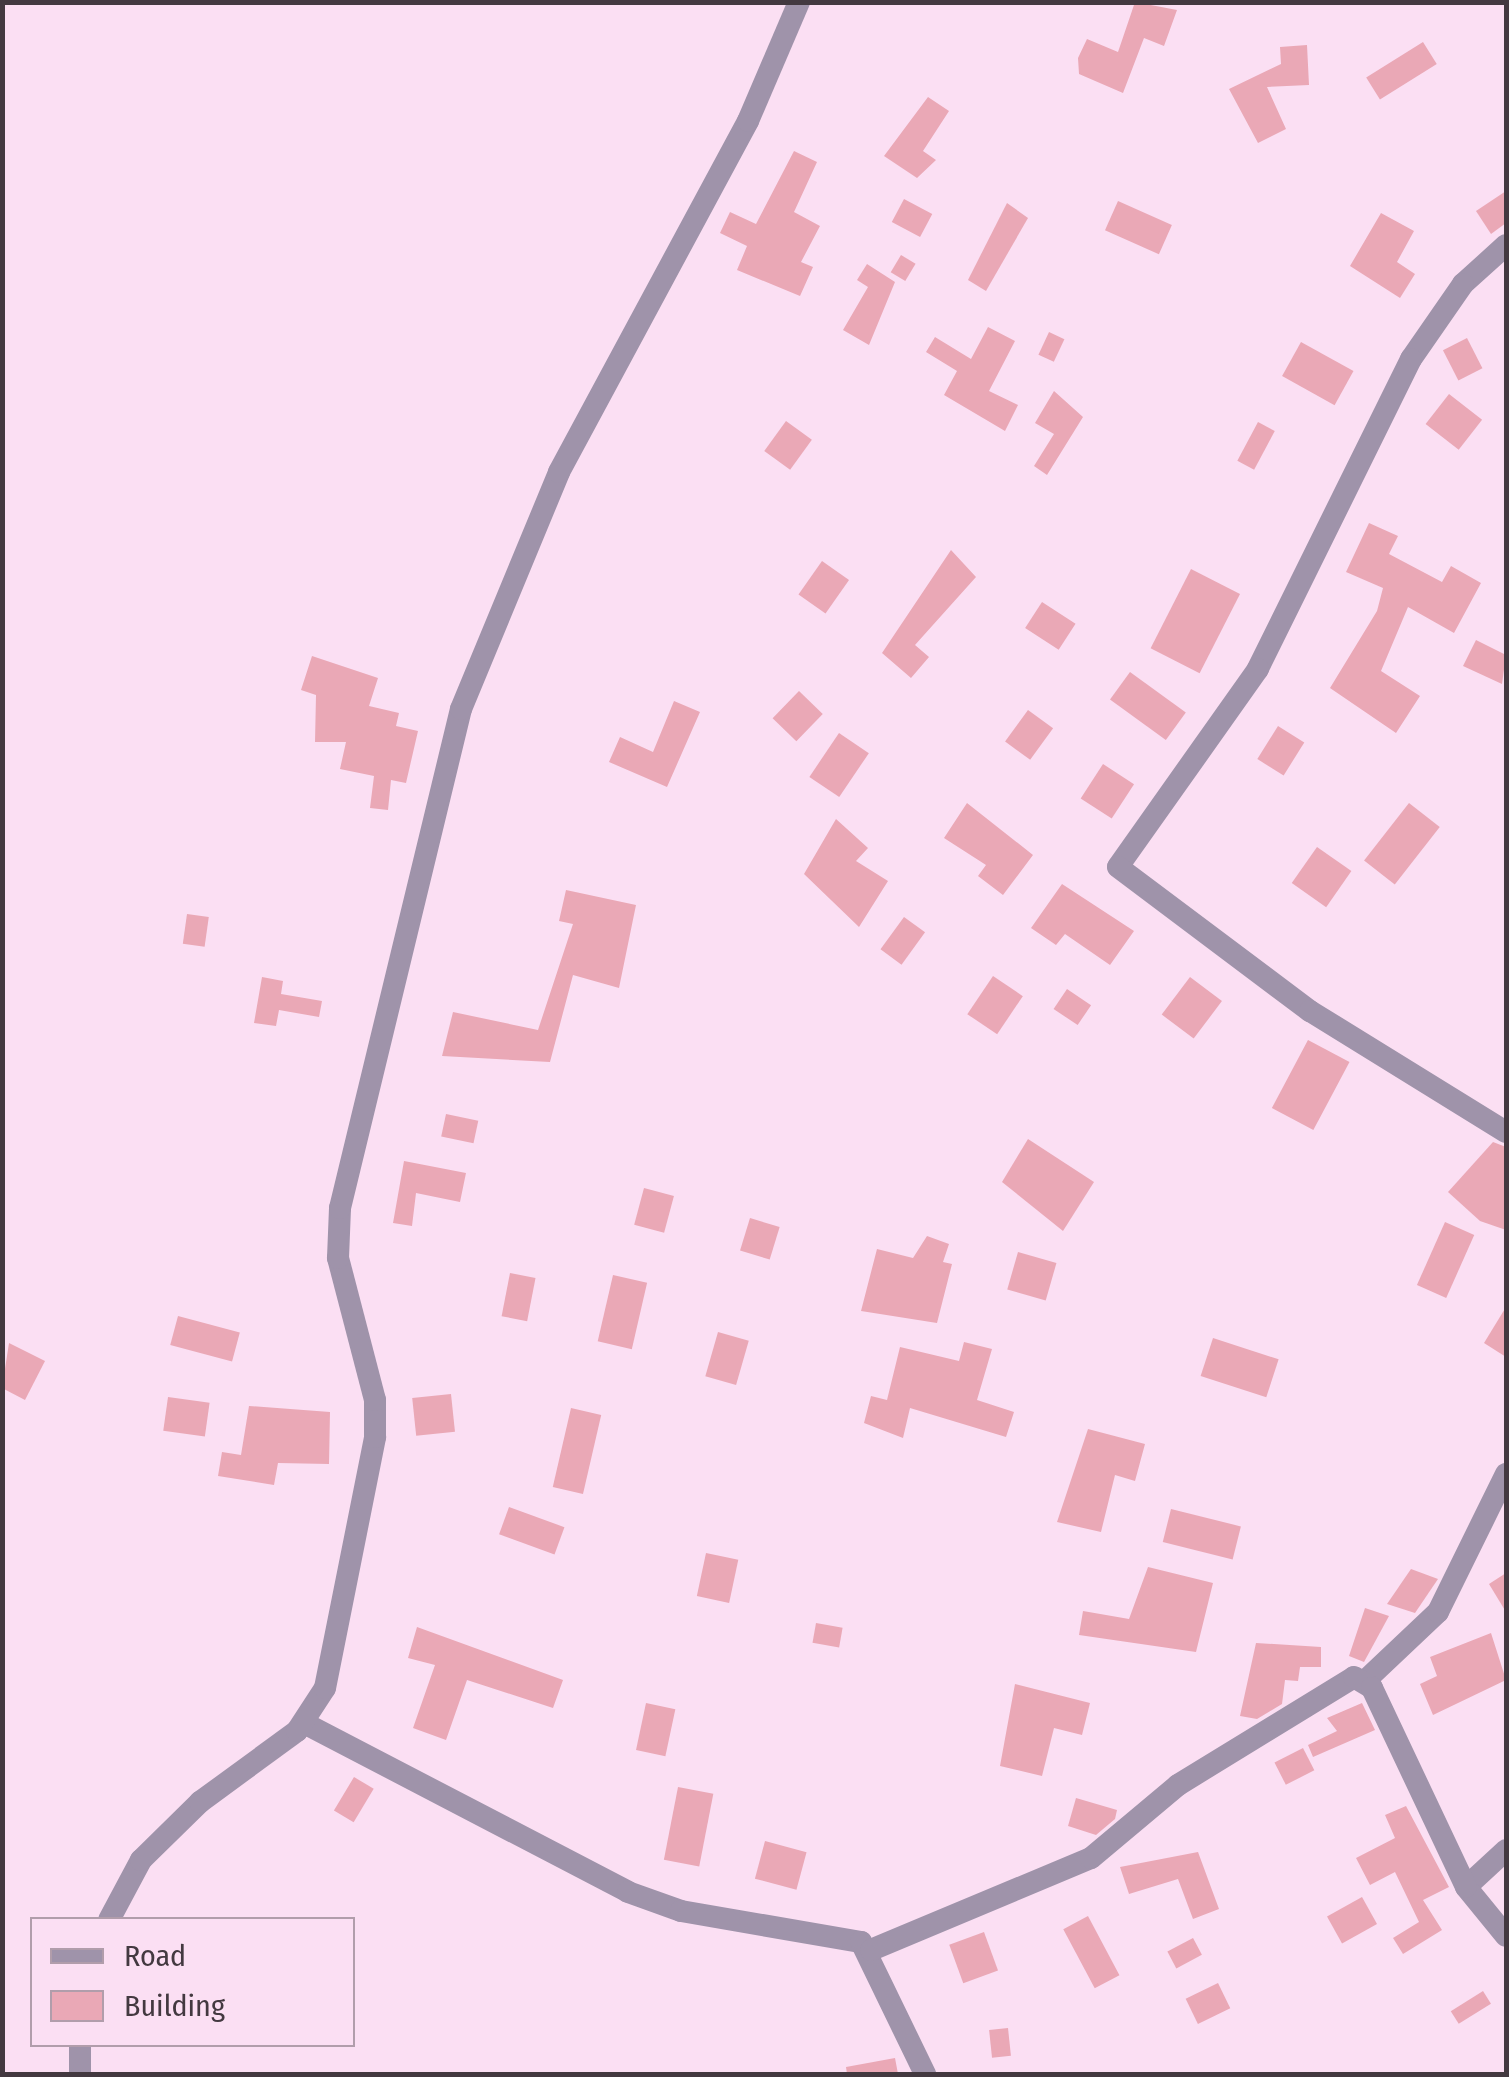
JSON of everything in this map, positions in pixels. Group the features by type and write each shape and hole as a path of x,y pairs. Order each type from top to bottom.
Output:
{"street":[{"path":"111,1917 142,1860 304,1723 325,1688 375,1437 376,1400 340,1274 340,1208 461,709 559,472 748,120 800,2"},
{"path":"1506,245 1463,284 1411,359 1258,670 1118,867 1310,1010 1506,1132"},
{"path":"304,1723 628,1892 871,1950 1091,1858 1178,1785 1340,1684 1366,1680 1430,1623 1506,1474"},
{"path":"1366,1680 1466,1887 1506,1936"},
{"path":"1466,1887 1506,1850"},
{"path":"871,1950 874,1982 925,2074"},
{"path":"80,2047 80,2074"}],"building":[{"path":"1135,2 1177,10 1164,46 1144,38 1123,93 1079,74 1078,58 1087,39 1118,52"},
{"path":"1423,42 1437,64 1380,100 1366,78"},
{"path":"1307,45 1309,85 1267,87 1286,129 1258,143 1229,89 1281,64 1280,47"},
{"path":"928,97 949,111 923,151 936,160 917,178 884,156"},
{"path":"794,151 817,162 794,212 820,226 801,262 813,267 800,296 737,270 747,246 720,233 730,212 756,224"},
{"path":"1506,191 1506,223 1491,234 1476,211"},
{"path":"904,199 932,214 920,237 892,222"},
{"path":"1118,201 1172,225 1159,254 1105,230"},
{"path":"1007,203 1028,218 986,291 968,280"},
{"path":"1381,213 1414,231 1397,262 1415,274 1400,298 1350,266"},
{"path":"901,255 916,264 905,281 891,272"},
{"path":"867,264 895,282 869,345 843,330 868,287 857,280"},
{"path":"988,327 1015,341 989,391 1018,405 1005,431 944,395 957,371 926,352 935,337 971,359"},
{"path":"1049,332 1064,339 1054,362 1038,355"},
{"path":"1467,338 1482,368 1458,381 1443,350"},
{"path":"1301,342 1353,371 1335,405 1282,376"},
{"path":"1054,391 1083,417 1047,475 1034,466 1054,434 1035,423"},
{"path":"1449,394 1482,420 1459,450 1426,424"},
{"path":"786,421 812,440 790,470 764,451"},
{"path":"1258,422 1275,431 1254,470 1237,461"},
{"path":"1369,523 1398,536 1389,554 1442,582 1451,566 1481,583 1454,633 1408,607 1381,671 1420,696 1396,733 1330,688 1377,611 1383,588 1346,572"},
{"path":"951,550 976,577 915,645 929,657 911,678 882,653"},
{"path":"822,561 849,580 826,614 798,595"},
{"path":"1191,569 1240,594 1200,673 1151,648"},
{"path":"1042,602 1076,624 1059,650 1025,628"},
{"path":"1476,640 1506,655 1502,684 1463,666"},
{"path":"312,656 378,678 369,706 399,713 396,726 418,731 406,783 391,780 388,810 370,808 374,776 340,769 346,742 315,742 316,695 301,690"},
{"path":"1130,672 1186,713 1166,740 1110,700"},
{"path":"799,691 823,714 796,741 773,718"},
{"path":"674,701 700,712 667,787 609,762 620,737 653,752"},
{"path":"1028,710 1053,728 1030,760 1005,742"},
{"path":"1278,726 1304,742 1284,776 1257,759"},
{"path":"839,733 869,753 839,797 809,777"},
{"path":"1103,764 1134,784 1112,819 1081,798"},
{"path":"967,803 1033,855 1003,895 978,876 986,865 944,838"},
{"path":"1409,803 1440,827 1395,885 1364,861"},
{"path":"836,819 868,848 856,861 888,881 859,927 804,874"},
{"path":"1317,847 1351,871 1326,907 1292,883"},
{"path":"1062,884 1134,931 1110,965 1065,934 1056,945 1031,928"},
{"path":"566,890 636,905 619,988 573,975 550,1062 442,1056 453,1012 538,1030 573,924 559,921"},
{"path":"187,914 209,917 205,947 183,944"},
{"path":"904,917 925,932 902,965 880,949"},
{"path":"993,976 1023,996 997,1034 967,1014"},
{"path":"262,977 283,981 281,994 322,1001 319,1017 279,1010 276,1026 254,1023"},
{"path":"1190,977 1222,1001 1194,1039 1162,1015"},
{"path":"1067,989 1091,1005 1078,1025 1054,1009"},
{"path":"1308,1040 1349,1062 1313,1130 1272,1108"},
{"path":"446,1114 478,1121 473,1143 441,1136"},
{"path":"1028,1139 1094,1182 1063,1231 1002,1182"},
{"path":"1493,1142 1506,1147 1506,1230 1480,1221 1448,1192"},
{"path":"404,1161 466,1173 460,1202 416,1193 412,1226 393,1223"},
{"path":"644,1188 674,1196 664,1233 634,1225"},
{"path":"750,1218 780,1227 770,1260 740,1251"},
{"path":"1445,1222 1474,1235 1446,1298 1417,1285"},
{"path":"927,1236 949,1244 943,1262 952,1264 937,1323 861,1311 877,1249 913,1258"},
{"path":"1018,1252 1056,1263 1046,1301 1007,1289"},
{"path":"510,1273 536,1278 527,1321 502,1316"},
{"path":"613,1275 647,1283 632,1349 598,1341"},
{"path":"1506,1307 1506,1357 1484,1343"},
{"path":"178,1316 240,1333 232,1362 170,1345"},
{"path":"718,1332 749,1341 736,1385 705,1376"},
{"path":"1213,1338 1279,1359 1266,1397 1201,1376"},
{"path":"964,1342 992,1349 977,1400 1014,1412 1006,1437 910,1408 903,1438 864,1423 871,1396 887,1400 900,1347 959,1361"},
{"path":"9,1343 45,1361 25,1400 2,1388"},
{"path":"451,1394 455,1432 416,1436 412,1398"},
{"path":"168,1397 210,1403 205,1437 163,1431"},
{"path":"249,1406 330,1412 329,1464 278,1463 274,1485 218,1476 222,1452 241,1455"},
{"path":"571,1408 601,1415 583,1494 553,1487"},
{"path":"1088,1429 1145,1444 1135,1481 1115,1475 1101,1532 1057,1522"},
{"path":"509,1507 564,1527 555,1554 499,1534"},
{"path":"1171,1509 1241,1526 1233,1559 1163,1542"},
{"path":"706,1553 738,1560 729,1603 697,1596"},
{"path":"1148,1567 1213,1583 1196,1652 1079,1635 1083,1611 1129,1619"},
{"path":"1411,1569 1438,1579 1415,1613 1387,1604"},
{"path":"1506,1573 1506,1612 1489,1584"},
{"path":"1365,1608 1389,1616 1364,1662 1349,1656"},
{"path":"816,1623 843,1628 839,1647 813,1643"},
{"path":"417,1627 563,1680 553,1708 467,1680 446,1740 413,1728 435,1665 408,1658"},
{"path":"1491,1633 1506,1680 1433,1715 1420,1684 1437,1676 1430,1657"},
{"path":"1256,1643 1321,1647 1321,1667 1300,1667 1298,1681 1285,1680 1282,1704 1257,1719 1240,1716"},
{"path":"1015,1684 1090,1703 1082,1735 1054,1728 1042,1776 1000,1766"},
{"path":"646,1703 675,1709 665,1756 636,1750"},
{"path":"1362,1703 1375,1730 1313,1757 1308,1745 1337,1731 1327,1718"},
{"path":"1303,1748 1314,1770 1286,1785 1274,1763"},
{"path":"354,1777 374,1789 354,1822 334,1810"},
{"path":"678,1787 713,1794 699,1867 664,1860"},
{"path":"1076,1798 1117,1810 1115,1819 1096,1835 1068,1826"},
{"path":"1406,1806 1449,1887 1423,1900 1442,1930 1403,1954 1393,1938 1419,1922 1395,1872 1370,1885 1356,1858 1395,1838 1385,1815"},
{"path":"765,1841 807,1852 796,1890 755,1879"},
{"path":"1198,1852 1219,1909 1193,1919 1178,1879 1129,1894 1120,1867"},
{"path":"1362,1897 1377,1924 1342,1944 1327,1916"},
{"path":"1088,1916 1119,1975 1095,1988 1063,1929"},
{"path":"984,1932 998,1971 963,1983 949,1945"},
{"path":"1193,1938 1202,1955 1176,1968 1167,1952"},
{"path":"1218,1983 1230,2008 1198,2024 1186,1999"},
{"path":"1483,1991 1491,2004 1459,2024 1451,2011"},
{"path":"1008,2028 1011,2056 992,2058 989,2030"},
{"path":"895,2058 898,2074 847,2074 846,2067"}]}
